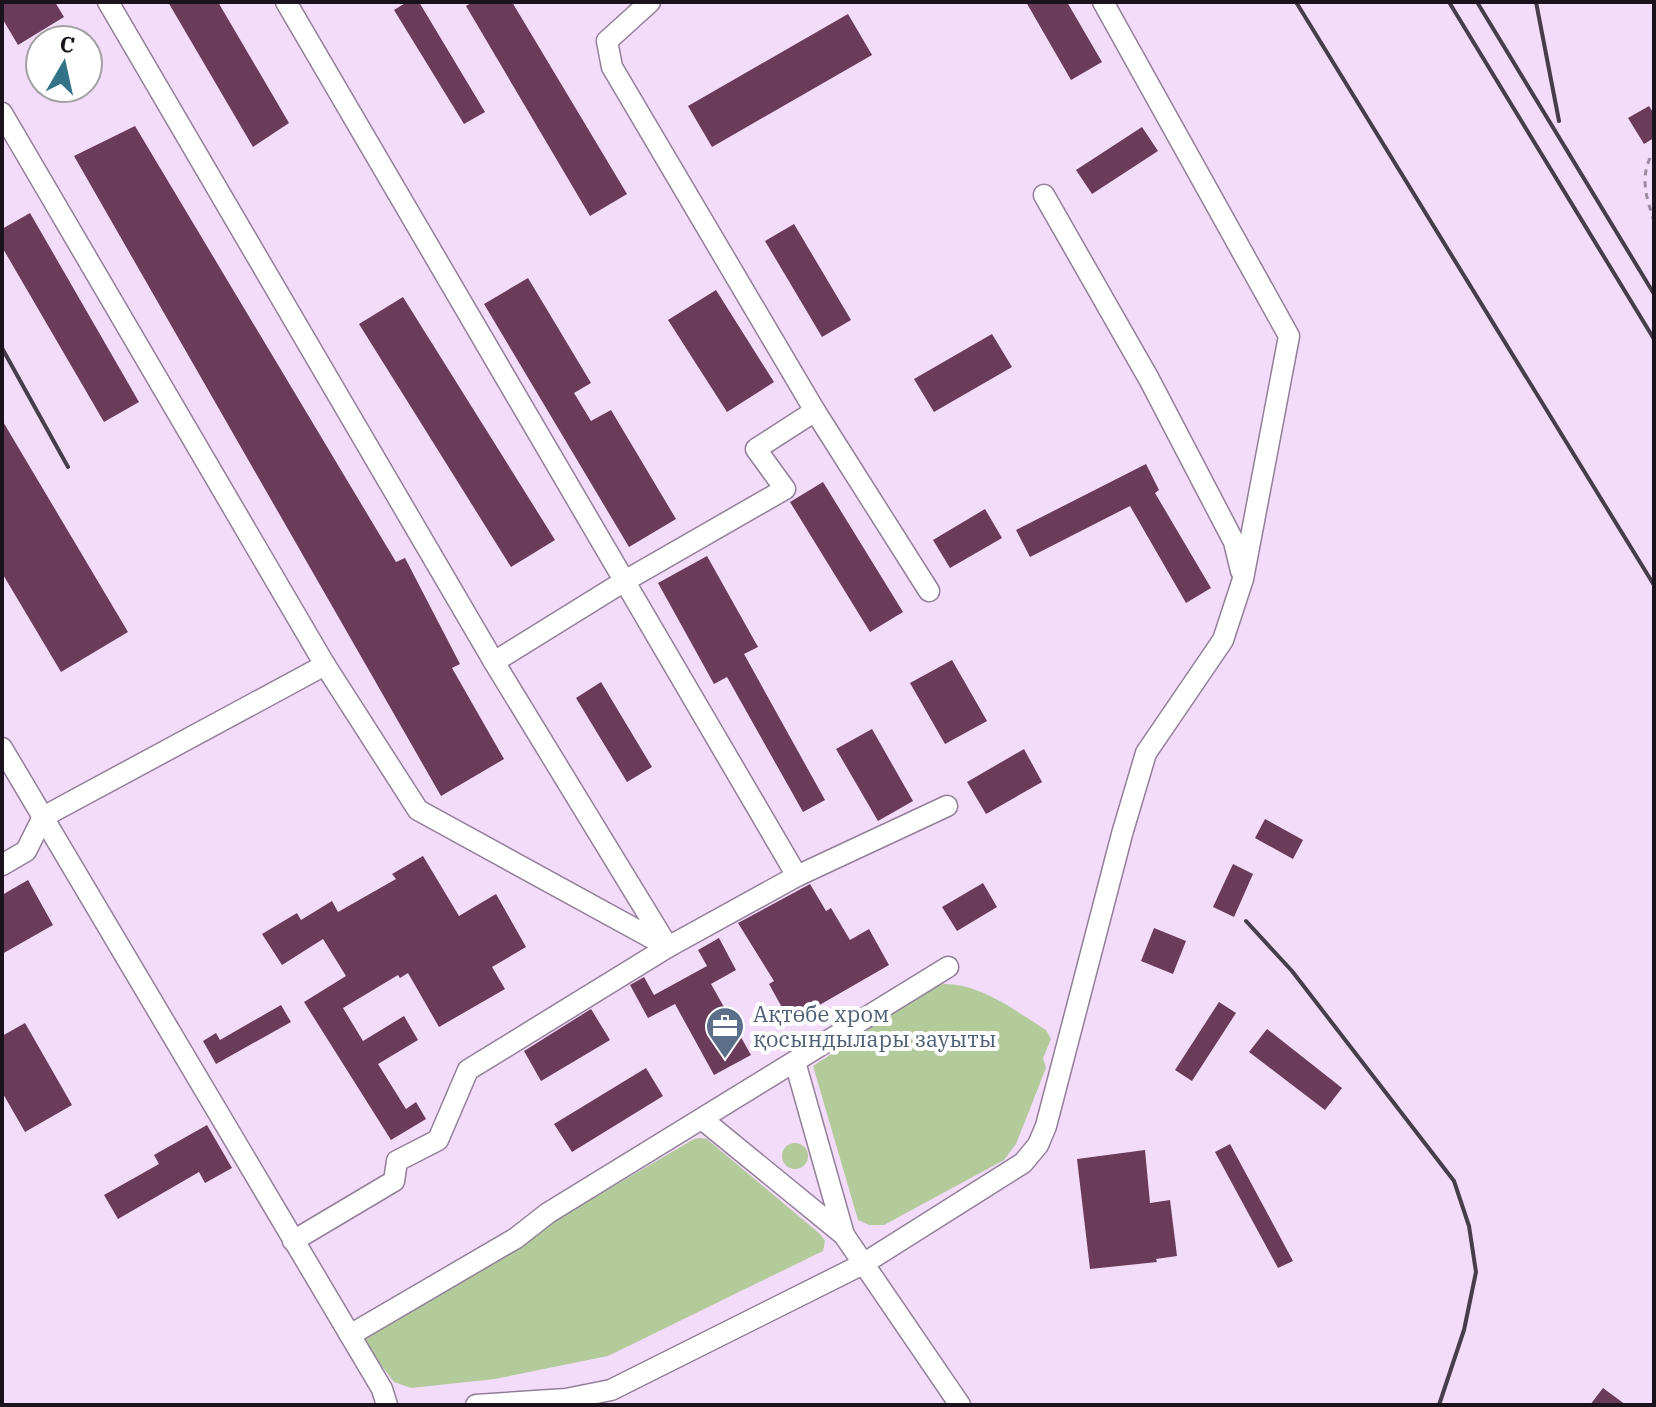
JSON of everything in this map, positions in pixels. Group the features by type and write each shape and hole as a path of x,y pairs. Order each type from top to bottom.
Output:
{"street":[{"path":"108,2 494,662 668,947"},
{"path":"286,2 797,876"},
{"path":"650,2 607,41 612,67 815,411 929,591"},
{"path":"592,1405 863,1264 1023,1163 1038,1145 1046,1126 1146,753 1223,640 1243,579 1289,336 1103,2"},
{"path":"2,113 325,665 418,810 668,947"},
{"path":"1044,195 1149,379 1199,474 1234,542 1243,579"},
{"path":"494,662 623,582 785,489 756,449 815,411"},
{"path":"2,865 26,851 43,817 325,665"},
{"path":"2,748 382,1389 387,1405"},
{"path":"293,1241 394,1181 397,1161 438,1140 468,1070 668,947 797,876 947,806"},
{"path":"350,1335 516,1238 548,1213 948,967"},
{"path":"795,1062 844,1235 960,1405"},
{"path":"702,1119 844,1235"},
{"path":"476,1405 608,1398"}],"path":[{"path":"1650,158 1644,171 1646,196 1654,221"}],"green space":[{"path":"937,985 959,985 985,994 1046,1030 1051,1039 1043,1058 1046,1068 1016,1144 1004,1160 884,1225 869,1225 858,1220 813,1066"},
{"path":"700,1138 707,1139 820,1234 825,1241 823,1251 608,1356 495,1379 411,1388 394,1382 372,1353 363,1333"},
{"path":"795,1143 804,1147 808,1156 804,1165 795,1169 786,1165 782,1156 786,1147"}],"building":[{"path":"2,2 55,2 64,17 52,24 24,24 24,41 18,45 2,18"},
{"path":"168,2 218,2 289,123 253,147"},
{"path":"407,2 419,2 485,112 464,124 394,10"},
{"path":"473,2 512,2 627,194 590,216 466,6"},
{"path":"1026,2 1067,2 1102,62 1071,80"},
{"path":"848,14 872,55 712,147 688,106"},
{"path":"1649,106 1654,114 1654,138 1644,144 1628,118"},
{"path":"135,126 396,562 405,558 460,664 452,668 504,759 441,796 74,156"},
{"path":"1142,127 1158,151 1092,194 1076,170"},
{"path":"30,213 139,402 104,422 2,247 2,229"},
{"path":"794,224 851,320 822,337 765,241"},
{"path":"528,278 591,383 574,393 591,421 611,410 676,519 629,547 484,304"},
{"path":"716,290 774,382 727,412 668,320"},
{"path":"403,297 555,540 511,567 359,324"},
{"path":"992,334 1012,367 934,412 914,379"},
{"path":"2,420 128,632 61,672 2,573"},
{"path":"1146,464 1159,490 1155,493 1211,588 1186,603 1130,506 1030,557 1016,530"},
{"path":"823,482 903,612 870,632 790,502"},
{"path":"985,509 1002,538 950,568 933,540"},
{"path":"707,556 758,647 744,654 825,800 803,812 727,677 714,684 658,583"},
{"path":"952,660 987,721 945,744 910,683"},
{"path":"601,682 652,767 627,782 576,698"},
{"path":"872,729 913,801 878,821 836,749"},
{"path":"1024,749 1042,782 986,814 967,782"},
{"path":"1265,819 1303,840 1293,859 1255,838"},
{"path":"423,856 459,916 496,894 526,947 492,967 505,989 439,1027 408,973 400,978 398,975 343,1008 363,1041 404,1016 418,1040 378,1064 406,1109 416,1102 426,1119 391,1140 304,1002 346,976 323,939 282,965 262,934 297,913 301,920 332,901 338,912 396,879 392,874"},
{"path":"1233,864 1253,874 1234,917 1213,907"},
{"path":"28,880 53,925 2,954 2,895"},
{"path":"983,883 997,907 957,931 942,907"},
{"path":"810,884 826,911 831,908 850,940 869,929 889,965 790,1022 769,984 774,981 738,923"},
{"path":"1154,928 1186,941 1173,974 1141,961"},
{"path":"719,938 736,970 711,984 751,1055 714,1075 675,1004 648,1018 630,985 644,977 654,995 707,966 698,950"},
{"path":"1219,1002 1236,1013 1192,1081 1175,1070"},
{"path":"281,1005 291,1022 216,1064 203,1041 216,1033 220,1040"},
{"path":"591,1009 610,1040 541,1081 524,1051"},
{"path":"25,1023 72,1105 25,1132 2,1092 2,1036"},
{"path":"1267,1029 1342,1088 1325,1110 1249,1052"},
{"path":"646,1068 663,1096 572,1152 554,1124"},
{"path":"207,1125 232,1168 205,1183 199,1172 118,1219 104,1195 159,1164 154,1155"},
{"path":"1230,1144 1293,1261 1278,1268 1215,1152"},
{"path":"1145,1150 1150,1203 1170,1200 1177,1256 1156,1259 1157,1262 1090,1269 1077,1159"},
{"path":"1603,1388 1626,1405 1590,1405"}],"railway":[{"path":"1296,2 1654,585"},
{"path":"1449,2 1654,339"},
{"path":"1477,2 1654,294"},
{"path":"1536,2 1559,121"},
{"path":"2,348 68,467"},
{"path":"1246,921 1292,971 1454,1181 1469,1226 1476,1272 1464,1330 1439,1405"}],"place":[{"name":"Ақтөбе хром қосындылары зауыты","path":"725,1060"}]}
